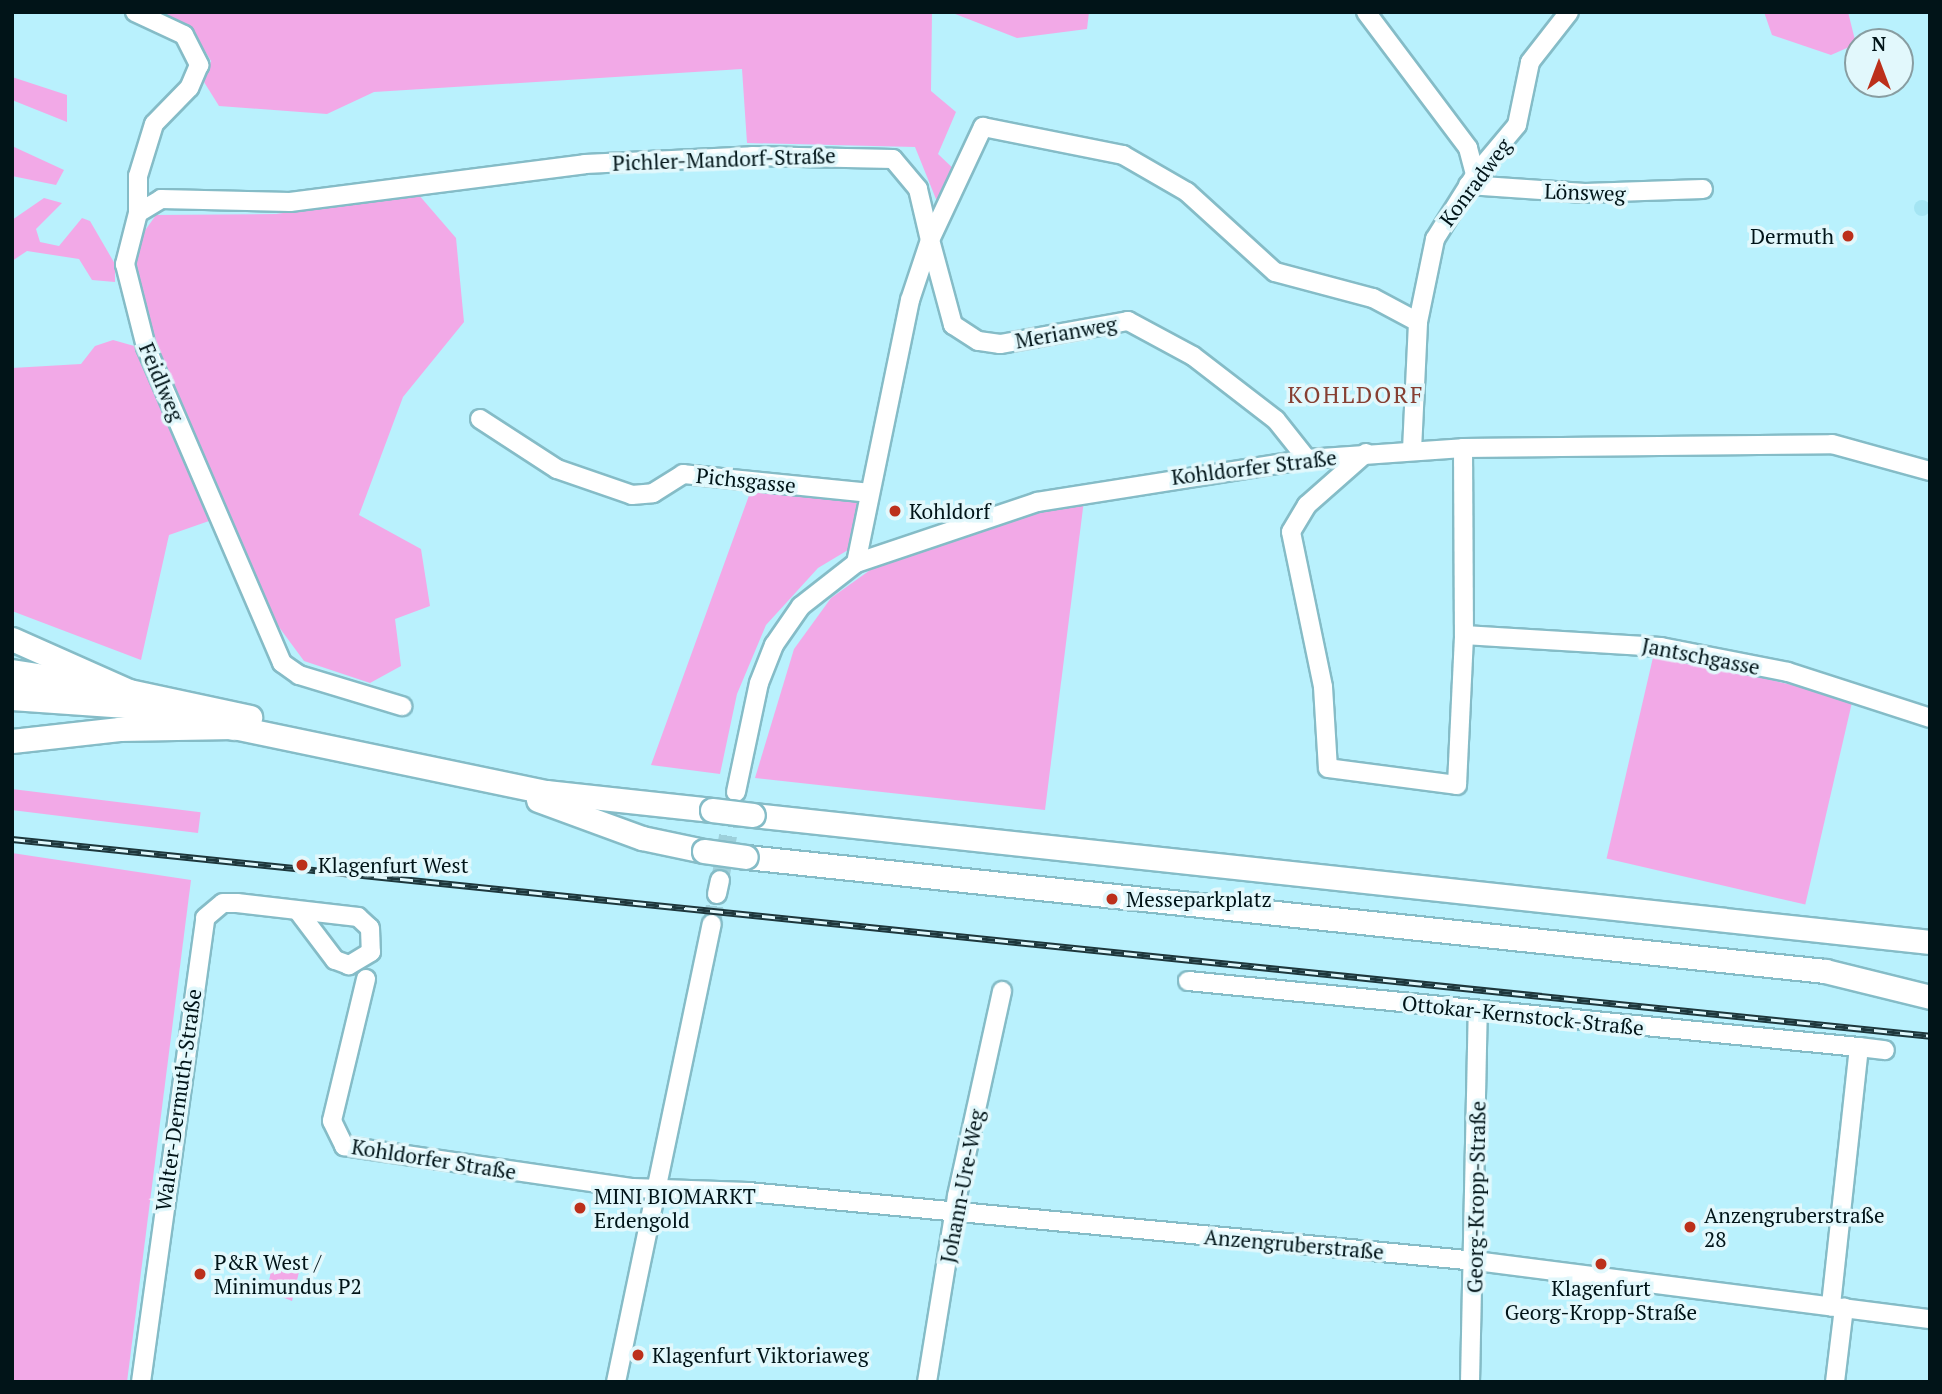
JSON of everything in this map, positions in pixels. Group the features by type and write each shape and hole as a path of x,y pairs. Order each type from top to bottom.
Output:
{"highway":[{"path":"12,673 129,691"},
{"path":"12,697 127,705 234,727"}],"main road":[{"path":"12,639 129,691 601,795"},
{"path":"12,741 119,729 234,727 508,784 753,816 1930,942"},
{"path":"508,784 523,796 642,838 704,851 1825,971 1930,997"}],"street":[{"name":"Feidlweg","path":"135,12 184,35 200,65 146,140 138,213 125,264 134,312 269,645 299,675 402,706"},
{"path":"1366,12 1468,149 1472,180"},
{"name":"Konradweg","path":"1412,450 1418,322 1435,239 1472,180 1517,125 1530,62 1569,12"},
{"path":"856,563 910,300 930,240 983,127 1072,140 1123,155 1180,187 1275,272 1373,298 1418,322"},
{"name":"Pichler-Mandorf-Straße","path":"138,213 173,198 289,202 585,164 840,154 894,159 904,168 918,189 930,240"},
{"name":"Lönsweg","path":"1472,180 1585,193 1703,189"},
{"name":"Merianweg","path":"930,240 942,300 961,334 1000,344 1128,321 1193,356 1276,420 1307,459"},
{"name":"Pichsgasse","path":"480,419 557,469 632,495 653,492 683,474 869,492"},
{"name":"Kohldorfer Straße","path":"736,792 774,645 801,606 856,563 1090,490 1307,459 1463,448 1832,444 1930,471"},
{"path":"1366,453 1307,505 1291,532 1323,687 1324,761 1335,772 1457,785 1464,635 1463,448"},
{"name":"Jantschgasse","path":"1464,635 1661,648 1788,673 1930,718"},
{"name":"Walter-Dermuth-Straße","path":"141,1382 205,918 223,903 298,911"},
{"path":"616,1382 712,924"},
{"name":"Kohldorfer Straße","path":"366,979 332,1121 337,1141 508,1171 657,1188"},
{"name":"Ottokar-Kernstock-Straße","path":"1188,981 1478,1012 1885,1050"},
{"name":"Johann-Ure-Weg","path":"927,1382 954,1213 1002,991"},
{"name":"Georg-Kropp-Straße","path":"1470,1382 1476,1261 1478,1012"},
{"path":"1835,1382 1838,1307 1859,1047"},
{"name":"Anzengruberstraße","path":"657,1188 1476,1261 1930,1319"}],"shaded area":[{"path":"151,12 932,12 931,91 956,112 938,154 957,172 940,209 915,147 747,143 742,69 374,92 327,114 219,106 204,82 211,61 194,33"},
{"path":"950,12 1089,12 1087,29 1017,38"},
{"path":"1764,12 1848,12 1852,28 1844,28 1844,49 1831,55 1772,35"},
{"path":"12,77 67,95 67,122 12,100"},
{"path":"12,146 64,170 56,185 12,176"},
{"path":"418,194 456,238 464,322 403,397 359,515 421,549 430,606 395,619 401,666 370,683 304,661 276,623 229,514 169,535 141,660 12,611 12,368 81,364 95,346 113,340 152,351 134,301 131,250 156,215 276,214"},
{"path":"44,198 62,203 36,229 40,242 59,246 82,218 90,221 115,264 115,282 92,280 79,259 27,251 12,261 12,220"},
{"path":"1919,200 1925,200 1930,208 1928,214 1919,216 1914,211 1914,205"},
{"path":"751,490 859,498 848,550 818,568 766,625 737,694 720,774 651,765"},
{"path":"1084,500 1045,810 755,778 794,649 831,598 873,568 936,543"},
{"path":"1654,653 1853,699 1805,904 1607,859"},
{"path":"12,789 201,812 198,833 12,810"},
{"path":"12,853 191,880 127,1382 12,1382"},
{"path":"272,1266 299,1272 292,1301 267,1291"}],"tunnel":[{"path":"720,880 736,792"},
{"path":"712,924 717,894"}],"railway":[{"path":"12,839 1930,1036"}],"place":[{"name":"Dermuth","path":"1848,236"},
{"name":"Kohldorf","path":"895,511"},
{"name":"Klagenfurt West","path":"302,865"},
{"name":"Messeparkplatz","path":"1112,899"},
{"name":"MINI BIOMARKT Erdengold","path":"580,1208"},
{"name":"Anzengruberstraße 28","path":"1690,1227"},
{"name":"Klagenfurt Georg-Kropp-Straße","path":"1601,1264"},
{"name":"P&R West / Minimundus P2","path":"200,1274"},
{"name":"Klagenfurt Viktoriaweg","path":"638,1355"}],"district":[{"name":"KOHLDORF","path":"1356,395"}]}
